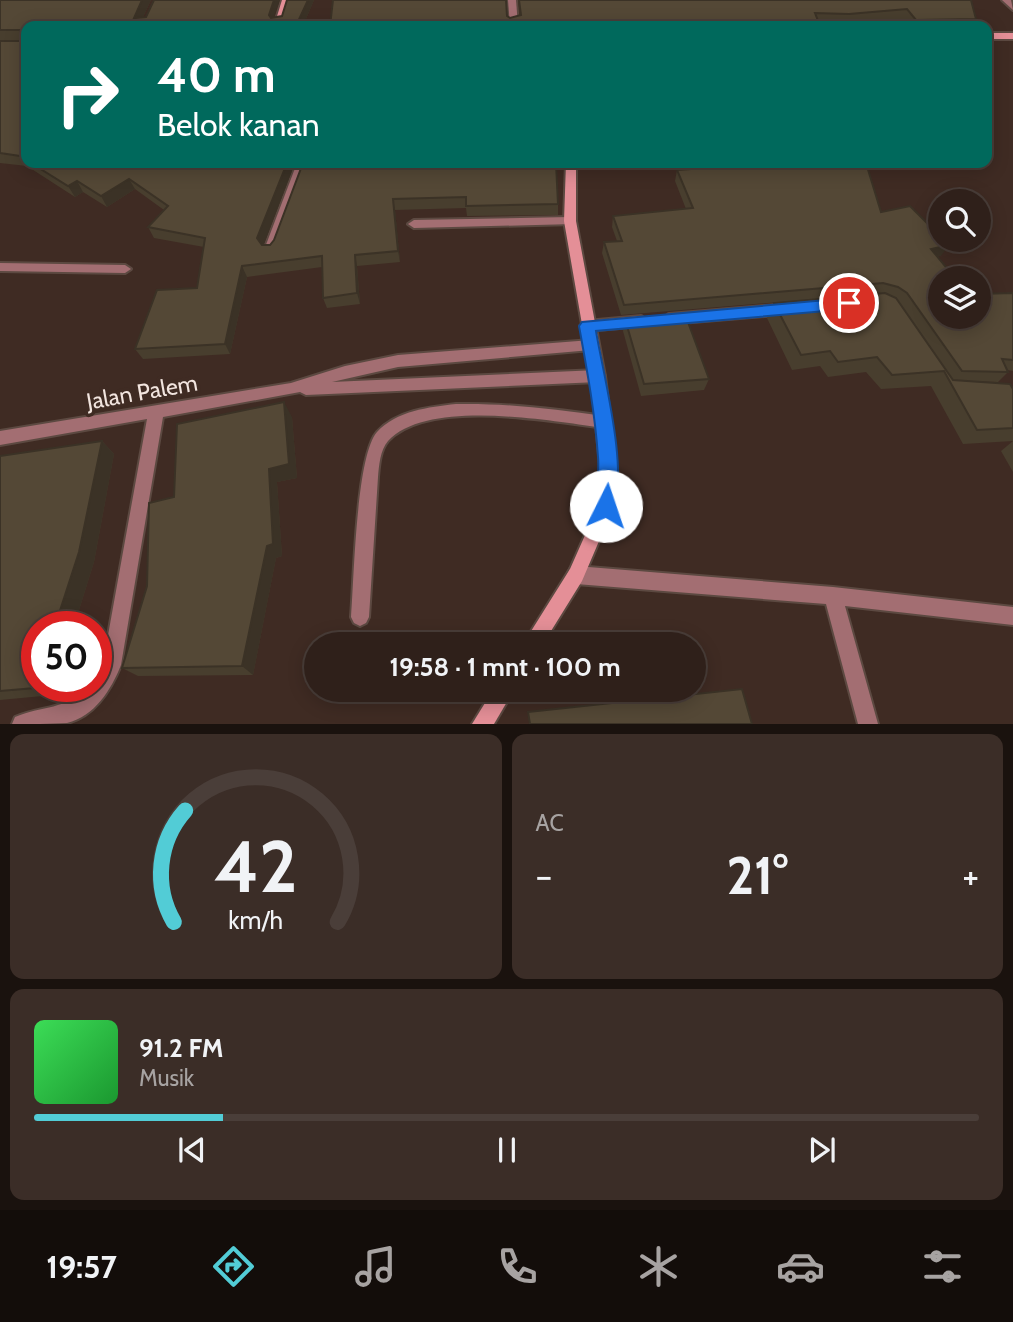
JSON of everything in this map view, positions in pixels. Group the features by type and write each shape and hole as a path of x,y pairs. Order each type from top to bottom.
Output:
{"main road":[{"path":"280,21 286,0"},
{"path":"992,36 1013,36"},
{"path":"540,632 576,575 606,506 609,474 598,376 570,220 571,168"},
{"path":"482,723 496,702"}],"street":[{"path":"512,0 514,21"},
{"path":"1006,0 1013,7"},
{"path":"270,250 300,168"},
{"path":"414,224 570,220"},
{"path":"0,267 125,270"},
{"path":"587,326 806,307"},
{"path":"291,389 345,372 398,361 591,345"},
{"path":"398,361 399,387"},
{"path":"291,389 399,387 598,376"},
{"name":"Jalan Palem","path":"0,438 291,389"},
{"path":"360,617 374,454 383,436 399,423 457,409 499,410 604,422"},
{"path":"22,723 56,719 84,705 103,686 112,665 156,413"},
{"path":"576,575 833,596 1013,616"},
{"path":"833,596 869,723"}],"building":[{"path":"0,0 142,0 134,18 146,17 154,0 274,0 269,15 271,18 282,16 287,0 308,0 298,21 21,21 21,34 20,30 0,30"},
{"path":"333,0 506,0 507,16 510,18 521,15 519,0 971,0 976,19 916,20 907,9 849,14 815,13 818,21 331,21"},
{"path":"0,41 20,41 21,157 0,153"},
{"path":"39,168 285,168 257,238 262,245 270,245 274,240 301,168 556,168 558,204 466,206 466,197 393,199 398,251 355,255 357,293 323,298 322,256 242,266 225,344 135,349 157,290 197,288 205,238 148,227 168,206 129,179 101,196 77,181 68,186"},
{"path":"868,168 881,212 910,206 928,224 928,252 933,252 945,266 928,266 928,323 907,293 883,283 624,305 604,242 622,241 613,216 693,208 677,170"},
{"path":"885,293 896,298 953,380 1010,384 1013,389 1013,428 977,430 944,371 892,375 877,357 838,362 830,351 801,355 774,303"},
{"path":"1013,293 1013,360 1002,359 1008,372 962,371 932,329 991,329 991,294"},
{"path":"685,314 709,379 644,384 625,319"},
{"path":"284,402 289,464 269,469 273,544 267,546 242,666 122,668 147,586 149,503 174,497 177,424"},
{"path":"102,441 79,552 60,611 21,611 21,689 0,691 0,456"},
{"path":"742,689 752,724 530,724 528,712 621,702 706,702 706,693"}],"route":[{"path":"606,506 609,474 604,422 598,376 587,326 849,303"}]}
